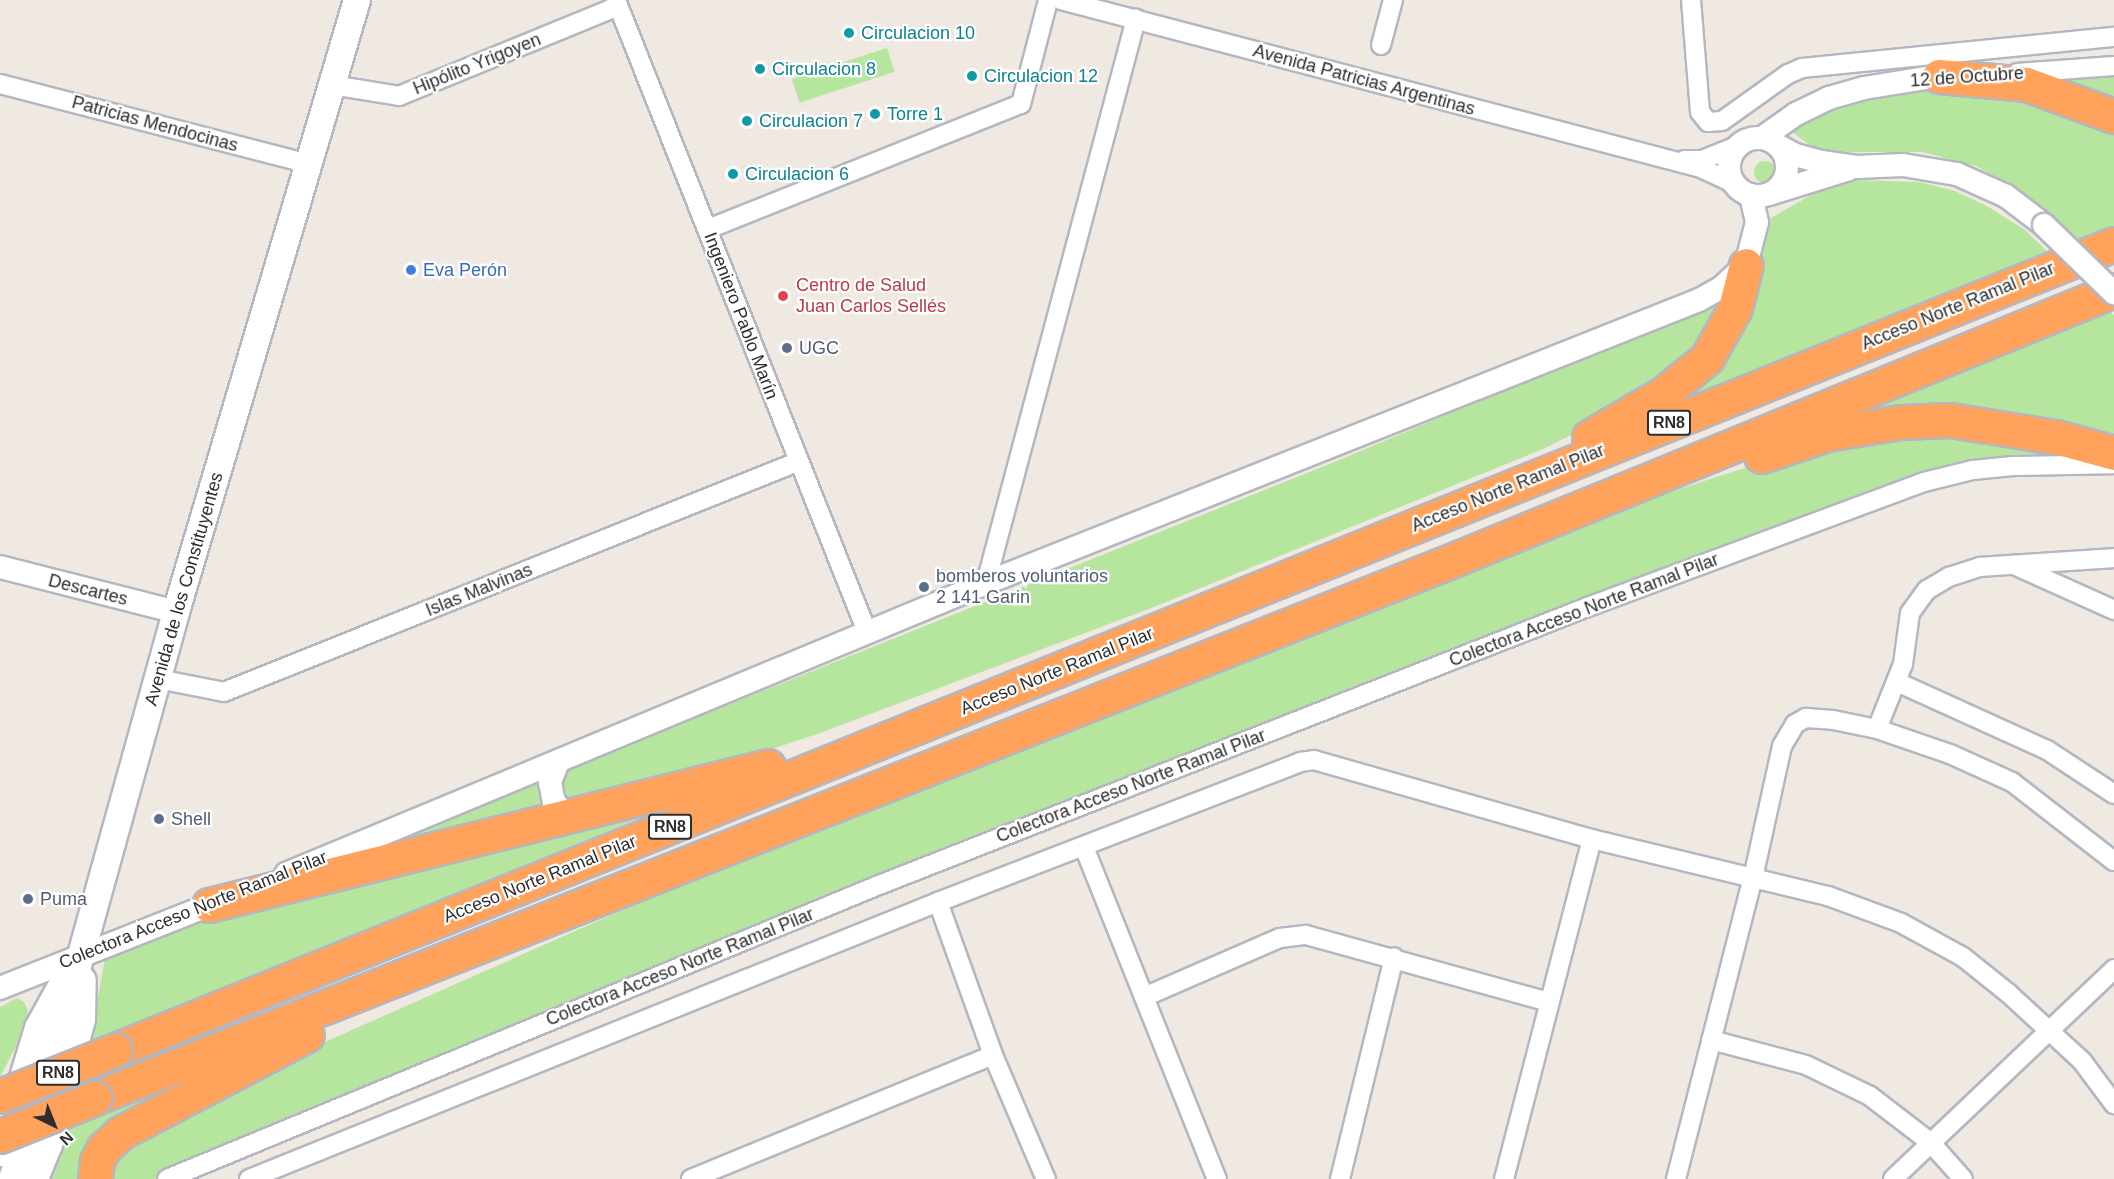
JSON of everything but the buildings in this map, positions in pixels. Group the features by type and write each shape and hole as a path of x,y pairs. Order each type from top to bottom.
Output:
{"highway":[{"path":"1939,76 2026,84 2114,116"},
{"name":"Acceso Norte Ramal Pilar","path":"0,1096 2114,244"},
{"path":"1494,493 1687,377 1707,358 1722,336 1735,308 1746,265"},
{"name":"RN8","path":"0,1136 1458,558 2114,292"},
{"path":"1458,558 1827,434 1889,424 1950,420 2005,427 2114,453"},
{"path":"209,905 734,777 794,758 1224,603"},
{"path":"95,1179 97,1161 103,1149 142,1118 507,935"}],"main road":[{"name":"Avenida de los Constituyentes","path":"12,1179 80,956 176,612 357,0"},
{"path":"0,1152 38,1028 80,956"},
{"path":"35,1179 49,1145 82,1019 80,956"}],"street":[{"path":"708,229 1021,104 1048,0"},
{"name":"Avenida Patricias Argentinas","path":"1060,0 1714,172 1752,191"},
{"path":"1381,45 1393,0"},
{"path":"1691,0 1700,112 1708,123 1730,117 1788,74 1802,68 2114,37"},
{"name":"Hipólito Yrigoyen","path":"332,85 399,96 617,3"},
{"name":"Ingeniero Pablo Marín","path":"617,3 867,632"},
{"path":"986,583 1137,19"},
{"name":"12 de Octubre","path":"1770,142 1796,114 1829,98 1864,88 1939,76 2114,66"},
{"name":"Patricias Mendocinas","path":"0,84 309,164"},
{"path":"1752,191 1784,182 1787,163 1770,142"},
{"path":"1746,265 1757,222 1752,191 1729,166 1739,145 1770,142 1803,158 1857,167"},
{"name":"Avenida Patricias Argentinas","path":"1667,160 1702,160 1739,145"},
{"path":"1752,191 1857,167 1903,165 1956,174 2006,196 2044,225 2114,292"},
{"name":"Colectora Acceso Norte Ramal Pilar","path":"0,988 558,762 986,583 1664,315 1721,288 1746,265"},
{"name":"Islas Malvinas","path":"158,679 224,692 798,462"},
{"name":"Colectora Acceso Norte Ramal Pilar","path":"167,1179 890,880 1585,608 1924,482 2003,467 2114,464"},
{"path":"1877,729 1897,682 1910,613 1927,590 1949,577 1980,567 2010,563 2114,558"},
{"path":"2010,563 2114,610"},
{"name":"Descartes","path":"0,567 176,612"},
{"path":"1897,682 2048,750 2114,794"},
{"path":"1676,1179 1788,732 1806,718 1877,729 1941,750 2012,782 2114,861"},
{"path":"249,1179 938,902 1300,762 1314,760 1592,839 1858,906 1931,937 1981,972 2052,1031 2102,1082 2114,1104"},
{"path":"558,762 550,782 554,802 568,817"},
{"path":"1504,1179 1592,839"},
{"path":"1084,847 1217,1179"},
{"path":"938,902 993,1055 1046,1179"},
{"path":"1144,997 1291,935 1326,938 1549,1002"},
{"path":"1340,1179 1394,957"},
{"path":"1893,1179 2052,1031 2114,969"},
{"path":"1711,1040 1782,1057 1834,1076 1870,1095 1931,1143 1963,1179"},
{"path":"691,1179 993,1055"}],"green space":[{"path":"887,48 895,72 800,103 792,79"},
{"path":"2114,72 2114,106 2049,73"},
{"path":"1961,85 2114,123 2114,227 2079,240 2017,189 1976,166 1922,152 1819,152 1792,132 1803,120 1842,104 1906,89"},
{"path":"1765,161 1775,168 1776,172 1769,182 1765,183 1755,176 1754,172 1761,162"},
{"path":"1856,180 1919,182 1955,191 1987,206 2025,230 2049,253 1644,415 1745,307 1771,218 1813,194"},
{"path":"1733,294 1708,348 1629,406 1543,449 1154,607 820,733 718,767 578,800 567,798 562,789 562,777 570,768 1332,463"},
{"path":"2101,302 2114,315 2114,445 2001,419 1805,435"},
{"path":"1903,428 2099,457 1899,483 1622,583 1217,744 154,1179 107,1179 105,1160 185,1104 713,870 1525,541 1722,475 1818,446"},
{"path":"539,781 545,808 372,848"},
{"path":"668,803 662,809 90,1043 105,958 187,924 255,902"},
{"path":"17,998 24,1002 28,1011 25,1029 0,1077 0,1007"},
{"path":"303,1032 184,1089 87,1179 49,1179 63,1131"}],"place":[{"name":"Circulacion 10","path":"849,33"},
{"name":"Circulacion 8","path":"760,69"},
{"name":"Circulacion 12","path":"972,76"},
{"name":"Torre 1","path":"875,114"},
{"name":"Circulacion 7","path":"747,121"},
{"name":"Circulacion 6","path":"733,174"},
{"name":"Eva Perón","path":"411,270"},
{"name":"Centro de Salud Juan Carlos Sellés","path":"783,296"},
{"name":"UGC","path":"787,348"},
{"name":"bomberos voluntarios 2 141 Garin","path":"924,587"},
{"name":"Shell","path":"159,819"},
{"name":"Puma","path":"28,899"}]}
